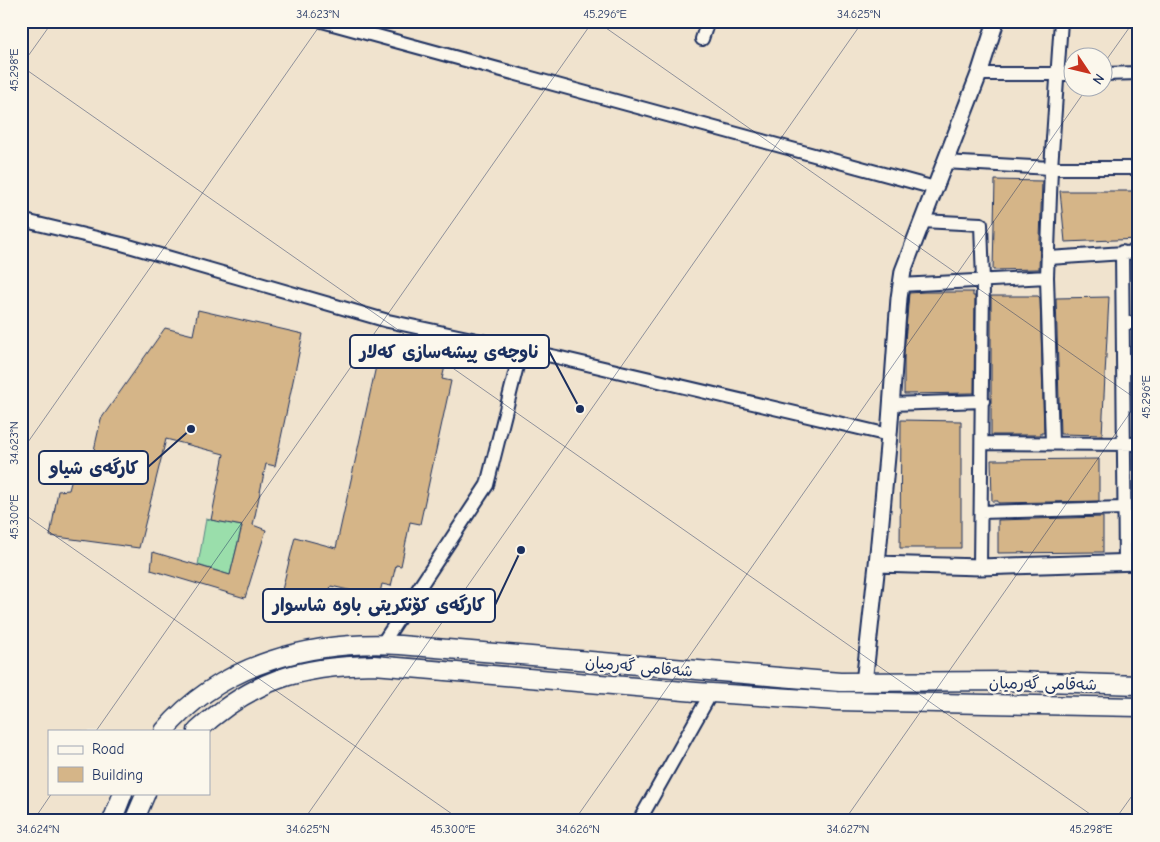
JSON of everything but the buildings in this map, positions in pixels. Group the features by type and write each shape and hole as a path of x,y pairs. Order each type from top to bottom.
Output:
{"main road":[{"name":"شەقامی گەرمیان","path":"165,730 184,711 230,677 264,662 286,655 326,647 359,644 382,644 794,679 864,682 1034,682 1139,685"},
{"name":"شەقامی گەرمیان","path":"198,730 240,698 268,682 316,669 355,665 846,701 1139,708"},
{"path":"1033,705 1034,682"},
{"path":"112,821 123,794"},
{"path":"134,821 146,794"}],"street":[{"path":"322,21 935,188"},
{"path":"702,39 708,21"},
{"path":"864,682 877,564 903,271 979,74 996,21"},
{"path":"1052,443 1047,277 1051,168 1061,21"},
{"path":"1112,74 1139,73"},
{"path":"979,74 1062,75"},
{"path":"944,162 1051,168 1139,168"},
{"path":"21,220 122,244 388,321 561,358 889,435"},
{"path":"922,221 980,224 983,281 980,567"},
{"path":"877,564 980,567 1132,562 1124,508 1122,252"},
{"path":"1049,258 1139,252"},
{"path":"901,285 1047,277"},
{"path":"1123,323 1139,324"},
{"path":"382,644 487,485 521,350"},
{"path":"891,404 983,400"},
{"path":"982,443 1139,444"},
{"path":"981,512 1124,508"},
{"path":"639,821 711,692"}],"shaded area":[{"path":"21,21 1139,21 1139,821 21,821"}],"green space":[{"path":"206,519 242,526 230,575 198,565"}],"place":[{"name":"ناوچەی پیشەسازی کەلار","path":"580,409"},
{"name":"کارگەی شیاو","path":"191,429"},
{"name":"کارگەی کۆنکریتی باوە شاسوار","path":"521,550"}]}
